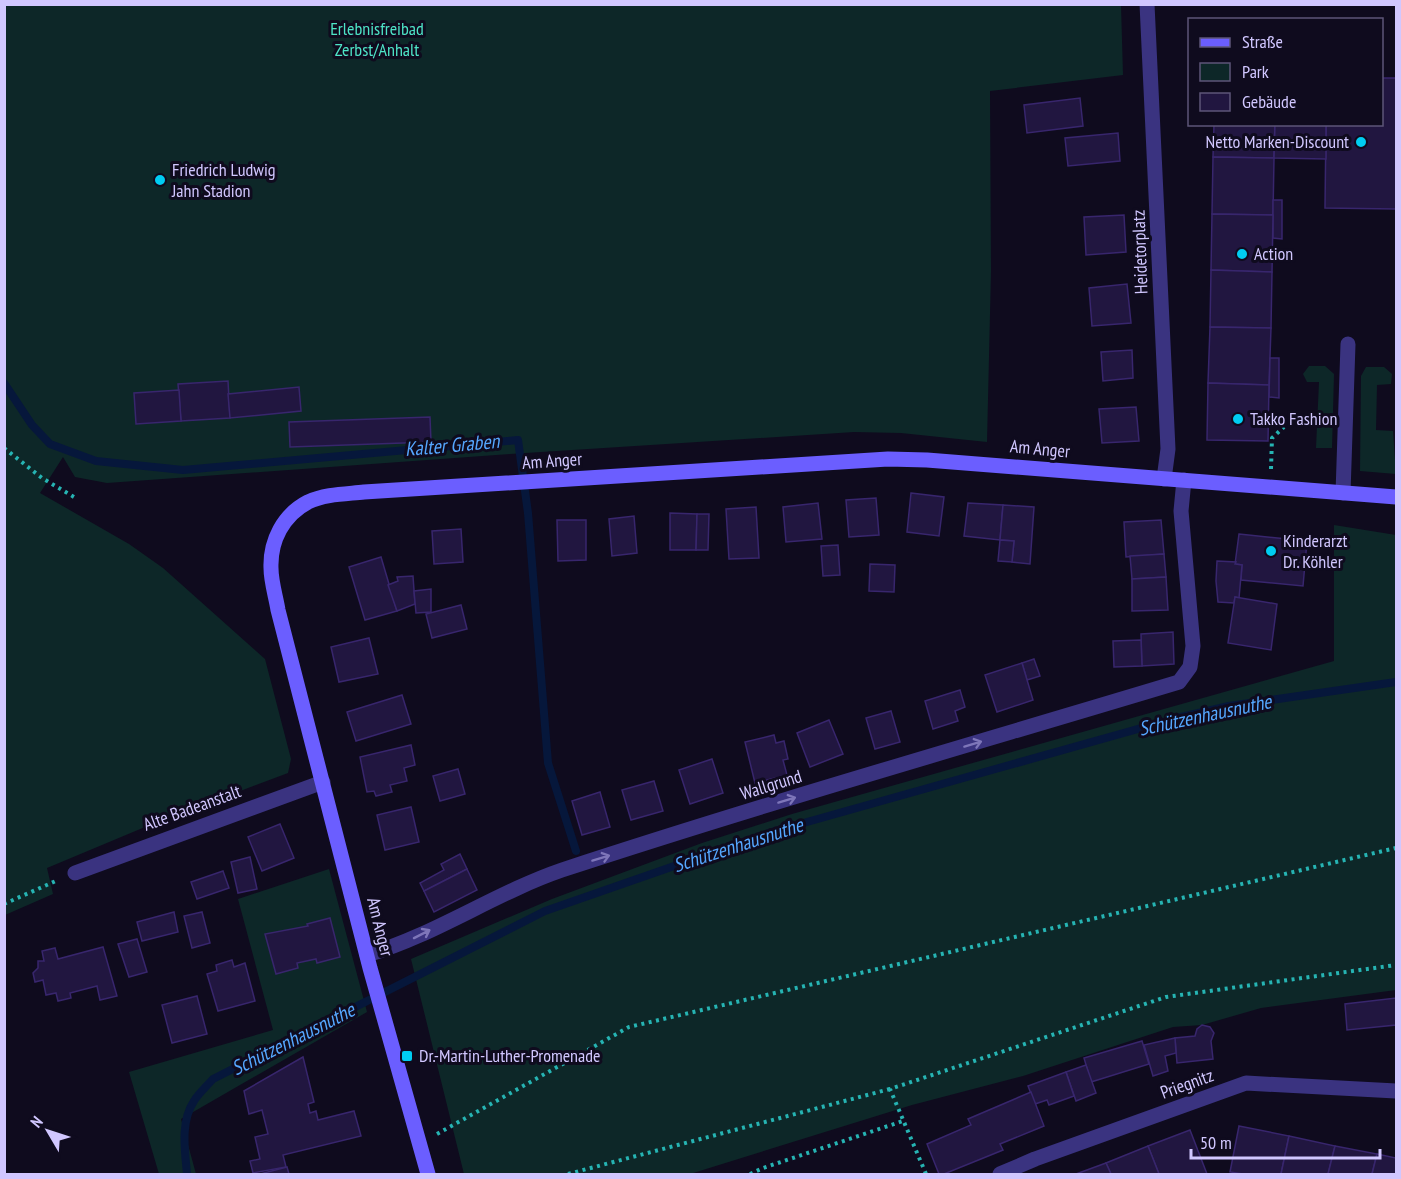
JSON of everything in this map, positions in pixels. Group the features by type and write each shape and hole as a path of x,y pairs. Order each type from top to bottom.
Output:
{"street":[{"name":"Heidetorplatz","path":"1147,4 1168,449 1164,479"},
{"path":"1343,493 1348,344"},
{"name":"Am Anger","path":"420,1144 369,961 278,610 271,570 272,549 279,529 291,514 309,502 329,496 888,459 927,460 1164,479"},
{"path":"1164,479 1396,497"},
{"name":"Wallgrund","path":"369,961 495,898 559,871 1179,682 1190,668 1193,646 1181,511 1184,480"},
{"name":"Alte Badeanstalt","path":"75,873 323,782"},
{"name":"Priegnitz","path":"1000,1174 1035,1159 1246,1083 1396,1091"},
{"path":"420,1144 428,1174"}],"path":[{"path":"1271,467 1272,438 1284,427"},
{"path":"4,448 42,478 74,497"},
{"path":"420,1144 629,1028 1396,849"},
{"path":"4,904 75,873"},
{"path":"568,1174 890,1089 1166,997 1396,965"},
{"path":"890,1089 926,1174"},
{"path":"750,1174 903,1121"}],"green space":[{"name":"Erlebnisfreibad Zerbst/Anhalt","path":"5,5 1121,5 1123,75 990,91 991,271 987,442 901,433 854,432 107,483 75,477 63,457 40,493 129,544 163,568 265,659 291,759 288,773 145,827 47,868 53,894 5,915"},
{"path":"1309,366 1325,366 1334,374 1332,448 1316,448 1319,382 1307,382 1303,374"},
{"path":"1366,367 1384,367 1392,374 1391,384 1377,385 1376,430 1393,431 1396,474 1360,471 1361,376"},
{"path":"1334,525 1396,535 1396,990 1261,1008 1202,1025 1173,1027 1023,1076 912,1105 690,1174 464,1174 411,959 552,899 702,843 792,814 1334,661"},
{"path":"329,869 367,1012 181,1119 196,1174 159,1174 129,1072 273,1030 238,899"}],"building":[{"name":"Netto Marken-Discount","path":"1383,78 1396,78 1396,209 1325,208 1326,126 1383,126"},
{"path":"1080,98 1083,126 1027,133 1024,105"},
{"path":"1214,126 1275,126 1274,158 1213,157"},
{"path":"1275,126 1326,126 1326,159 1274,158"},
{"path":"1118,133 1120,161 1068,166 1065,138"},
{"path":"1213,157 1274,158 1273,215 1212,214"},
{"path":"1273,200 1282,200 1282,239 1273,238"},
{"name":"Action","path":"1212,214 1273,215 1272,272 1211,270"},
{"path":"1124,215 1126,252 1086,255 1084,217"},
{"path":"1211,270 1272,272 1271,328 1210,327"},
{"path":"1127,284 1131,323 1092,326 1089,288"},
{"path":"1210,327 1271,328 1269,385 1208,383"},
{"path":"1132,350 1133,378 1103,381 1101,352"},
{"path":"1270,358 1279,358 1279,398 1269,397"},
{"path":"228,381 230,418 181,421 178,384"},
{"name":"Takko Fashion","path":"1208,383 1269,385 1268,441 1207,440"},
{"path":"299,387 301,411 230,418 228,394"},
{"path":"179,390 181,421 136,424 134,393"},
{"path":"1136,407 1139,441 1102,443 1099,409"},
{"path":"430,417 431,442 290,447 289,422"},
{"path":"911,493 944,497 939,536 907,532"},
{"path":"876,498 879,535 849,537 846,500"},
{"path":"818,503 822,539 786,542 783,507"},
{"path":"968,503 1003,505 1000,540 964,536"},
{"path":"1003,505 1034,507 1030,564 1012,562 1014,541 1000,540"},
{"path":"756,507 759,558 729,559 726,509"},
{"path":"670,513 697,514 696,550 670,550"},
{"path":"697,514 709,514 708,550 696,550"},
{"path":"634,516 637,553 612,556 609,519"},
{"path":"557,520 586,520 586,560 558,561"},
{"path":"1161,520 1164,554 1126,557 1124,522"},
{"path":"461,529 463,562 434,564 432,531"},
{"name":"Kinderarzt Dr. Köhler","path":"1239,534 1307,541 1303,586 1241,580 1242,565 1235,564"},
{"path":"1000,540 1014,541 1012,562 998,561"},
{"path":"838,545 840,575 823,576 821,546"},
{"path":"1164,554 1166,577 1132,579 1130,556"},
{"path":"381,557 397,611 365,620 349,567"},
{"path":"1217,561 1236,562 1235,564 1242,565 1239,598 1235,597 1234,603 1218,602"},
{"path":"870,564 895,565 894,592 869,591"},
{"path":"413,576 415,604 397,611 388,585 398,581 397,577"},
{"path":"1166,577 1168,610 1132,611 1132,579"},
{"path":"431,589 431,612 416,613 414,591"},
{"path":"1235,597 1277,604 1271,650 1228,643"},
{"path":"461,605 467,629 432,638 426,614"},
{"path":"1173,632 1174,664 1142,666 1141,634"},
{"path":"369,638 378,674 339,682 331,647"},
{"path":"1141,640 1142,666 1114,667 1113,641"},
{"path":"1034,659 1040,676 1027,680 1022,663"},
{"path":"1022,663 1033,700 997,712 985,675"},
{"path":"960,690 965,707 955,711 958,721 933,729 925,701"},
{"path":"402,695 411,724 356,741 347,712"},
{"path":"891,711 900,742 875,749 866,718"},
{"path":"829,720 843,754 810,767 797,733"},
{"path":"774,735 776,743 784,741 788,759 783,760 787,775 755,783 745,742"},
{"path":"411,745 415,765 404,768 407,781 390,785 392,792 376,796 374,791 367,792 360,757"},
{"path":"712,759 723,793 690,804 679,770"},
{"path":"458,769 465,794 440,801 433,776"},
{"path":"654,781 663,811 631,820 622,790"},
{"path":"600,792 610,827 582,835 572,801"},
{"path":"411,807 419,842 385,850 377,815"},
{"path":"280,824 294,858 262,871 248,837"},
{"path":"460,854 467,869 424,891 420,883 444,870 441,864"},
{"path":"250,857 257,889 238,893 231,862"},
{"path":"467,869 477,890 434,912 424,891"},
{"path":"223,871 229,888 197,899 191,882"},
{"path":"174,912 178,932 142,941 137,922"},
{"path":"202,912 210,943 192,948 184,916"},
{"path":"330,918 340,957 317,963 316,959 297,963 298,968 276,974 265,934 308,926 307,924"},
{"path":"137,939 147,972 129,977 118,944"},
{"path":"103,947 117,996 100,1000 97,986 70,993 71,998 58,1001 56,993 46,995 43,980 35,982 33,973 38,968 38,961 44,961 42,951 55,948 58,959"},
{"path":"232,960 234,967 245,963 255,1001 218,1011 207,974 217,971 216,965"},
{"path":"197,996 207,1034 172,1043 162,1005"},
{"path":"1396,998 1396,1025 1347,1030 1345,1004"},
{"path":"1202,1025 1210,1027 1214,1033 1211,1041 1213,1059 1177,1063 1175,1038 1195,1036 1197,1029"},
{"path":"1175,1038 1176,1053 1165,1056 1168,1071 1153,1076 1144,1045"},
{"path":"1142,1041 1149,1064 1091,1082 1084,1058"},
{"path":"303,1057 314,1102 308,1104 310,1113 316,1111 318,1120 354,1111 361,1136 283,1155 286,1167 253,1173 250,1161 260,1159 255,1137 268,1134 262,1110 249,1114 244,1091"},
{"path":"1086,1065 1096,1093 1076,1101 1066,1072"},
{"path":"1066,1072 1074,1096 1049,1105 1047,1100 1035,1104 1028,1086"},
{"path":"1031,1092 1044,1126 1000,1144 1003,1150 939,1174 927,1144 971,1125 968,1119"},
{"path":"1239,1126 1289,1136 1281,1174 1230,1172"},
{"path":"1190,1130 1207,1174 1159,1174 1148,1146"},
{"path":"1289,1136 1335,1146 1328,1174 1281,1174"},
{"path":"1148,1146 1159,1174 1111,1174 1106,1163"},
{"path":"1335,1146 1377,1154 1372,1174 1328,1174"},
{"path":"1377,1154 1396,1158 1396,1174 1372,1174"},
{"path":"1106,1163 1111,1174 1076,1174"},
{"path":"287,1167 289,1174 260,1174"}],"waterway":[{"name":"Kalter Graben","path":"4,383 32,425 50,444 96,461 183,470 518,440 528,513 548,763 576,851"},
{"name":"Schützenhausnuthe","path":"187,1174 185,1156 187,1118 194,1101 213,1079 545,911 775,831 1177,718 1229,706 1396,682"}],"place":[{"name":"Netto Marken-Discount","path":"1361,142"},
{"name":"Friedrich Ludwig Jahn Stadion","path":"160,180"},
{"name":"Action","path":"1242,254"},
{"name":"Takko Fashion","path":"1238,419"},
{"name":"Kinderarzt Dr. Köhler","path":"1271,551"},
{"name":"Dr.-Martin-Luther-Promenade","path":"407,1056"}]}
